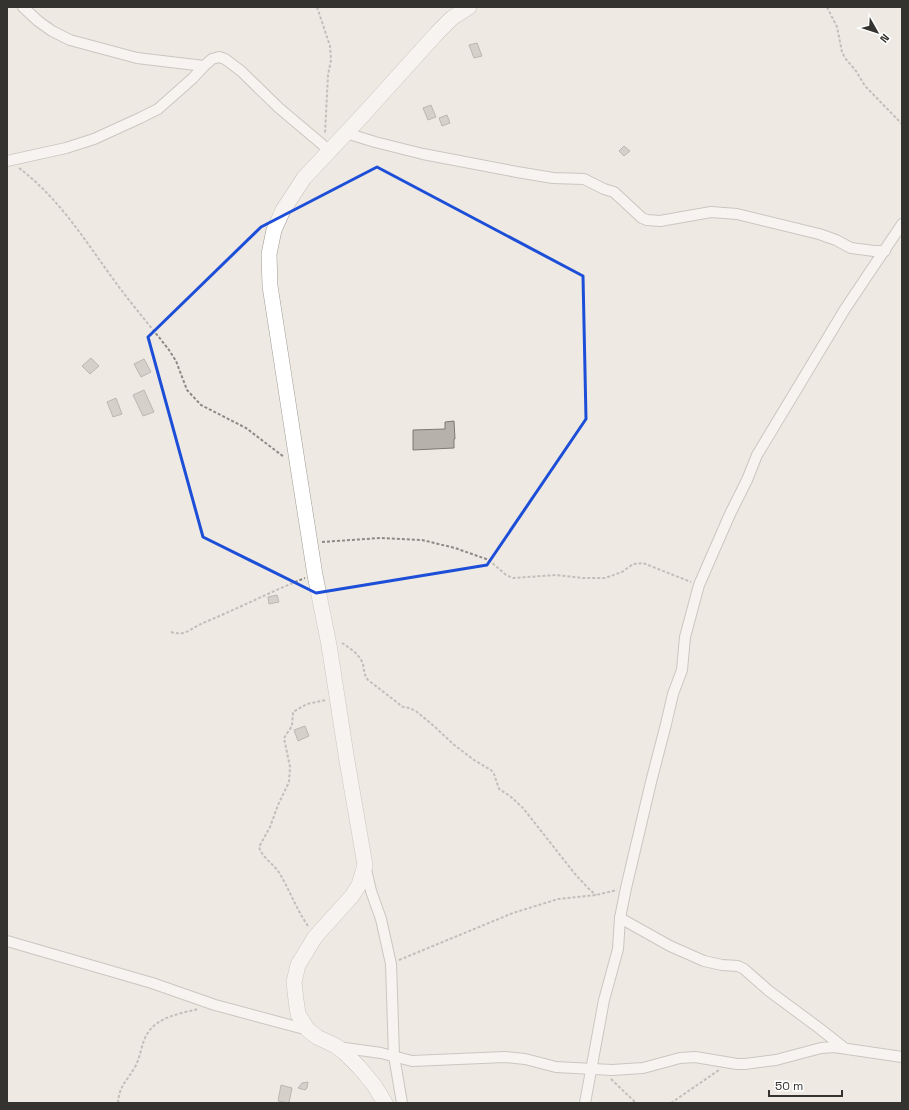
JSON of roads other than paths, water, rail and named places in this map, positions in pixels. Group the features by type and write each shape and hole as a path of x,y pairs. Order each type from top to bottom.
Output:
{"street":[{"path":"23,7 38,21 52,31 70,40 137,58 204,66"},
{"path":"402,1103 394,1056 391,964 388,944 371,891 365,865 328,636 315,575 298,467 270,286 269,254 274,230 283,210 304,178 327,149 346,133 437,32 452,18 469,7"},
{"path":"8,160 66,148 94,139 140,118 158,109 212,59 219,57 231,63 279,108 327,149"},
{"path":"346,133 416,152 517,172 553,178 584,179 604,189 614,192 642,218 647,220 660,221 711,212 737,214 820,234 851,248 885,251"},
{"path":"585,1103 604,1000 618,949 620,918 626,888 670,705 682,670 685,637 699,585 727,519 747,480 757,455 845,309 902,224"},
{"path":"365,865 361,881 352,896 316,936 306,950 298,965 294,982 298,1014 308,1030 317,1037 336,1046 412,1060 505,1057 525,1059 556,1067 591,1068 602,1070 643,1068 680,1058 700,1058 728,1063 745,1064 765,1062 791,1057 821,1048 843,1048 902,1057"},
{"path":"620,918 670,946 704,961 717,965 738,966 744,969 769,991 843,1048"},
{"path":"7,941 152,983 215,1005 308,1030"},
{"path":"336,1046 359,1067 374,1085 385,1103"}]}
